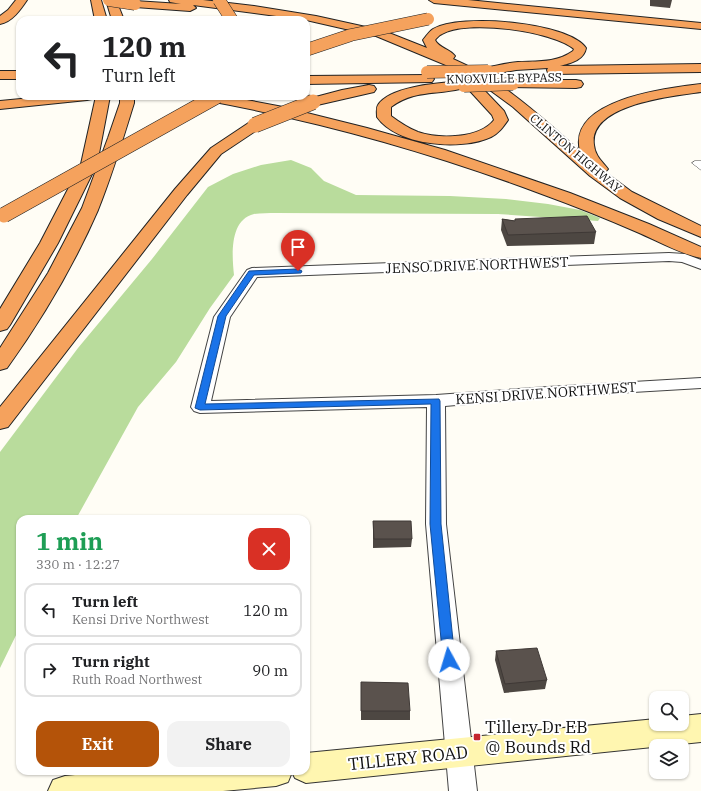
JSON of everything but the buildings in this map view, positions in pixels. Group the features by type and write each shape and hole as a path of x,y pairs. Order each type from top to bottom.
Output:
{"highway":[{"path":"0,21 12,12 22,0"},
{"path":"96,0 100,16"},
{"path":"110,0 135,4 260,16"},
{"path":"110,0 116,16"},
{"path":"174,0 254,9 297,16"},
{"path":"219,0 229,16"},
{"path":"434,0 701,26"},
{"path":"310,48 330,40 386,26 428,19 471,15 525,14 598,16"},
{"path":"310,18 380,33 452,78"},
{"path":"310,25 368,38 420,58 477,87 489,94 502,105 570,168"},
{"path":"452,78 455,60 432,46 430,40 431,36 444,29 463,25 508,26 552,34 571,41 580,48 579,53 565,61 542,66 516,66 488,71"},
{"name":"KNOXVILLE BYPASS","path":"310,72 701,68"},
{"path":"0,75 16,75"},
{"name":"KNOXVILLE BYPASS","path":"310,80 701,75"},
{"path":"452,78 427,88 410,91 394,97 384,106 384,117 396,127 415,135 431,139 450,141 466,139 491,132 499,126 501,120 499,114 477,91 477,87"},
{"path":"0,422 181,192 216,151 255,125 313,102 342,94 452,78 513,84 591,84"},
{"name":"CLINTON HIGHWAY","path":"452,78 488,82 518,104 608,191 701,232"},
{"path":"0,84 16,84"},
{"path":"646,84 701,84"},
{"path":"701,88 665,93 634,101 609,110 596,119 586,134 587,153 597,166 610,178 608,191 637,218 701,250"},
{"path":"0,105 28,104 58,100"},
{"path":"0,325 49,243 89,164 102,100"},
{"path":"0,364 32,316 74,241 108,164 127,100"},
{"path":"2,216 210,100"},
{"path":"229,100 342,126 422,148 522,181 606,213 701,253"}],"street":[{"name":"JENSO DRIVE NORTHWEST","path":"200,408 222,316 252,273 669,257 685,258 701,265"},
{"name":"KENSI DRIVE NORTHWEST","path":"200,408 436,401 548,392 701,383"},
{"path":"436,401 436,524 458,754 463,791"},
{"name":"TILLERY ROAD","path":"310,768 458,754 701,728"},
{"path":"65,791 234,775"}],"lane":[{"path":"701,163 696,163 701,168"}],"green space":[{"path":"291,160 311,168 324,181 356,195 450,196 506,199 548,204 580,210 600,218 598,221 498,214 262,213 254,214 246,218 240,223 234,240 234,275 210,308 176,362 138,407 78,515 16,515 16,635 0,668 0,452 78,348 152,259 208,187 233,174 261,165"}],"place":[{"name":"Tillery Dr EB @ Bounds Rd","path":"477,737"}],"route":[{"path":"298,271 252,273 222,316 200,408 436,401 436,524 449,660"}]}
